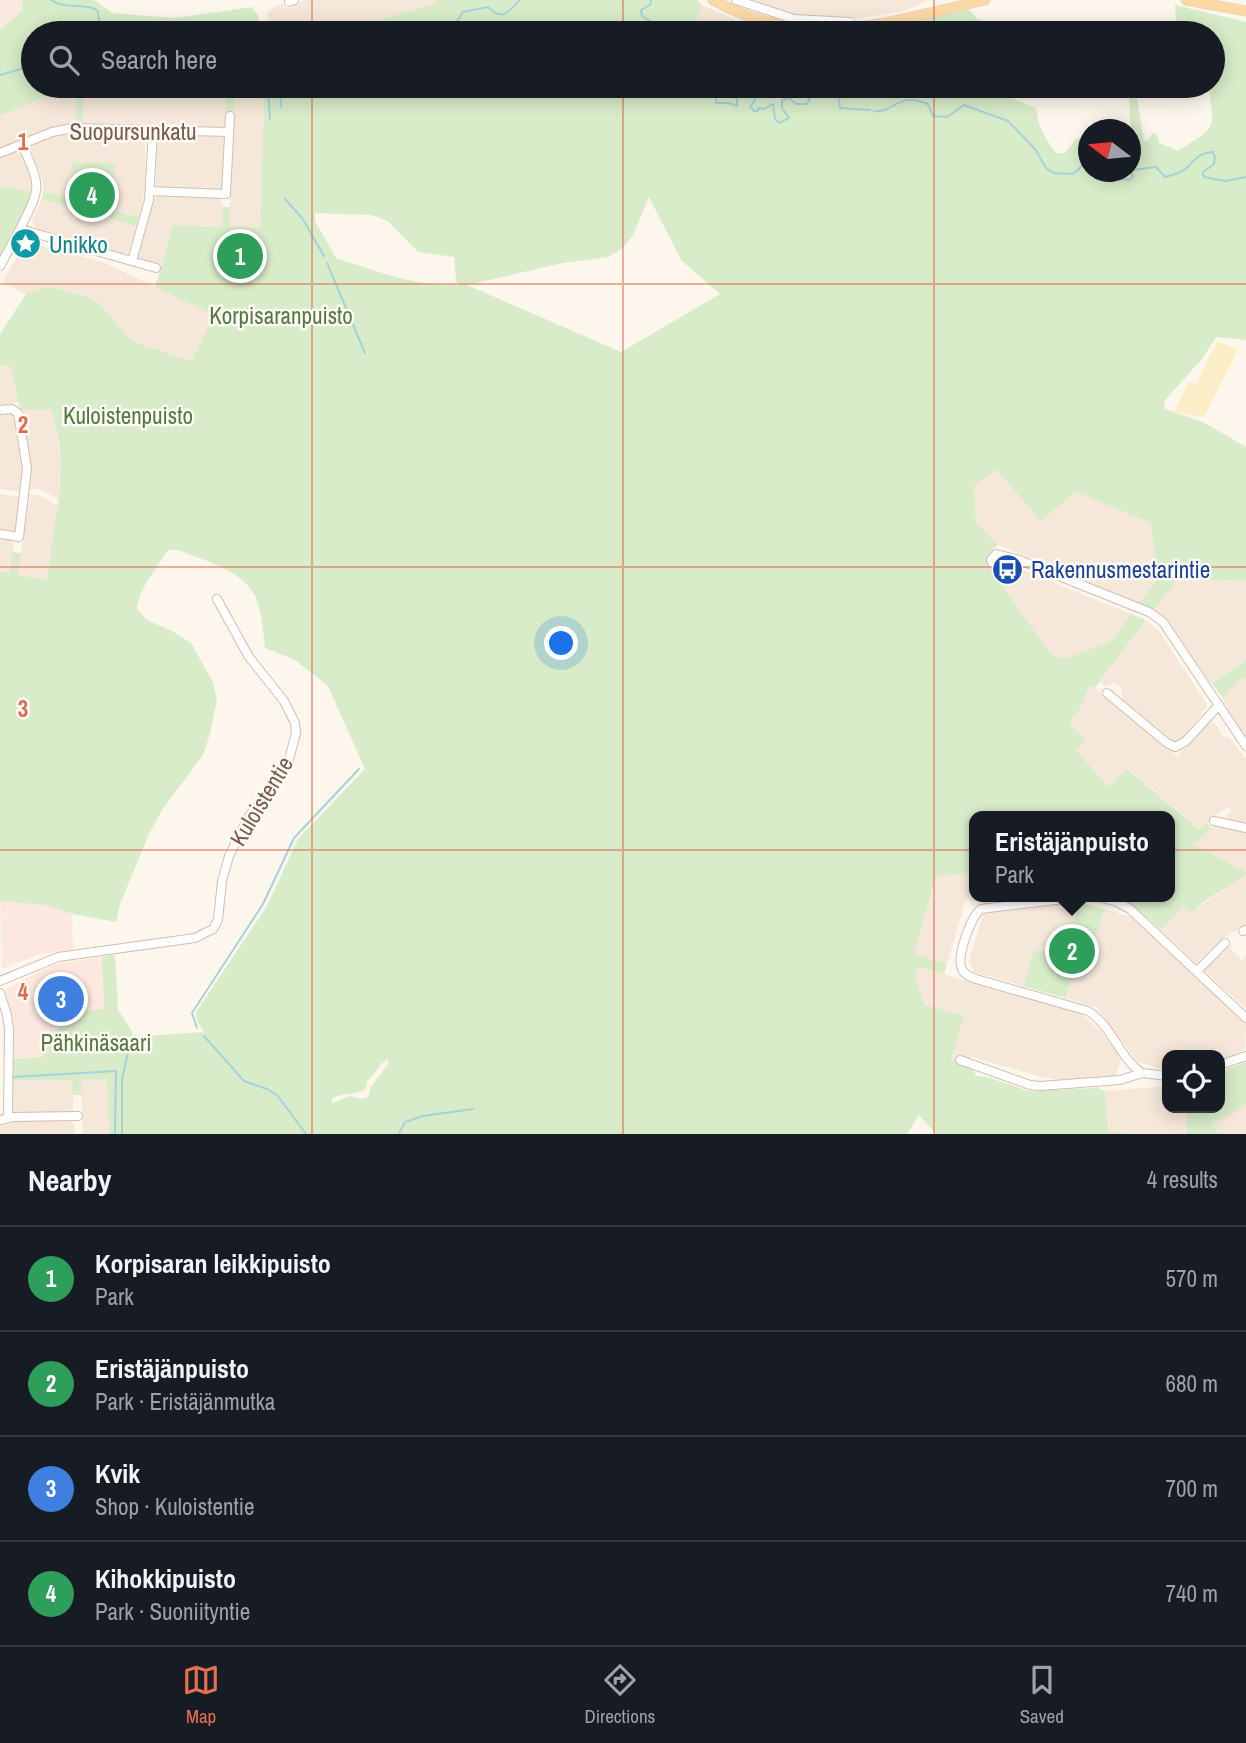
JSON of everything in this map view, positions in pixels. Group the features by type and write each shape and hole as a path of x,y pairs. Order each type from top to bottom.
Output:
{"main road":[{"path":"713,0 743,15 776,21"},
{"path":"878,21 936,6 985,0"},
{"path":"1186,0 1230,4 1246,11"}],"street":[{"path":"736,0 786,21"},
{"path":"150,191 226,194 229,116"},
{"name":"Suopursunkatu","path":"0,153 52,132 73,128 229,132"},
{"path":"132,261 150,191 153,130"},
{"path":"0,266 38,190 22,144"},
{"path":"20,229 156,268"},
{"path":"0,410 12,409 18,413 27,468 19,537 0,534"},
{"path":"1019,560 1156,616 1163,622 1246,746"},
{"name":"Kuloistentie","path":"0,981 58,957 195,938 213,929 218,920 222,881 229,856 249,816 282,776 296,733 295,723 284,701 249,657 217,599"},
{"path":"1107,693 1175,747 1186,741 1219,705"},
{"path":"1214,821 1246,828"},
{"path":"1039,902 981,909 971,922 960,959 961,969 976,979 1079,1008 1094,1015 1134,1068 1142,1073 1162,1075"},
{"path":"1117,902 1130,909 1246,1018"},
{"path":"1197,971 1225,943"},
{"path":"0,993 9,1029 4,1119 78,1116"},
{"path":"1225,1064 1246,1056"},
{"path":"960,1060 1030,1085 1040,1086 1121,1080 1142,1073"}],"shaded area":[{"path":"0,0 23,0 22,11 0,29"},
{"path":"437,0 438,3 378,21 268,21 267,12 282,3 288,10 299,2"},
{"path":"742,0 929,0 905,11 849,20 793,16"},
{"path":"702,5 739,21 696,21"},
{"path":"43,98 76,98 77,124 0,150 0,116"},
{"path":"83,98 227,98 226,123 222,128 83,124"},
{"path":"234,98 264,99 260,228 229,227"},
{"path":"773,98 800,98 781,103"},
{"path":"76,132 145,135 145,189 139,217 110,209 114,193 71,197 43,192 42,178 31,145 49,137"},
{"path":"161,134 224,137 222,189 156,187 156,139"},
{"path":"16,151 21,152 33,179 34,192 0,186 0,157"},
{"path":"159,195 219,198 223,203 222,227 173,225 161,265 139,258 154,199"},
{"path":"42,199 137,226 128,252 123,254 36,229 32,220"},
{"path":"26,242 103,262 214,315 193,361 132,341 99,303 47,286 26,294 2,282"},
{"path":"0,365 11,367 19,402 0,406"},
{"path":"20,409 52,409 62,466 60,500 39,489 30,489 29,451"},
{"path":"9,412 14,416 20,441 22,492 0,489 0,414"},
{"path":"996,468 1041,521 1076,492 1151,523 1158,579 1139,603 998,545 976,522 974,487"},
{"path":"0,494 21,497 16,529 13,531 0,529"},
{"path":"30,495 38,495 59,506 47,580 17,575"},
{"path":"0,537 11,539 14,543 9,574 0,572"},
{"path":"1016,567 1131,614 1111,641 1064,659 1051,654 1000,583 1004,573"},
{"path":"1177,580 1246,581 1246,660 1212,683 1203,674 1170,624 1154,610"},
{"path":"1146,620 1159,631 1207,704 1176,743 1123,702 1121,687 1114,683 1106,687 1100,682"},
{"path":"1246,678 1246,738 1223,698 1241,679"},
{"path":"1090,684 1177,756 1206,722 1214,722 1224,737 1229,737 1246,759 1246,824 1228,820 1226,816 1232,811 1227,807 1200,829 1128,769 1109,789 1076,750 1069,723 1079,710"},
{"path":"1216,825 1246,832 1246,872 1192,844"},
{"path":"969,873 969,900 966,899 947,964 914,954 936,877"},
{"path":"1246,875 1246,924 1222,939 1196,963 1161,930 1183,905 1191,912"},
{"path":"0,901 45,905 72,914 73,949 38,955 2,969"},
{"path":"1080,902 1067,946 1047,953 1034,949 1023,986 974,972 969,961 983,914"},
{"path":"1104,909 1131,917 1246,1024 1245,1050 1225,1058 1225,1050 1162,1050 1162,1069 1137,1062 1097,1007 1065,998 1078,955 1089,958"},
{"path":"1229,947 1242,961 1246,956 1246,1009 1204,970"},
{"path":"102,957 104,1009 43,1057 13,1059 13,1026 6,993 8,988 60,963"},
{"path":"918,967 1080,1013 1102,1032 1121,1059 1116,1076 1060,1080 971,1057 969,1065 951,1059 914,978"},
{"path":"107,1078 109,1134 83,1134 80,1080"},
{"path":"10,1080 73,1080 73,1112 14,1114"},
{"path":"1162,1086 1162,1113 1187,1113 1187,1134 1108,1132 1105,1091"},
{"path":"1246,1105 1246,1134 1218,1134 1211,1124"},
{"path":"70,1121 74,1125 75,1134 0,1134 0,1124 6,1122"}],"green space":[{"path":"23,0 94,0 112,13 175,18 252,7 258,15 259,21 21,21 21,98 43,98 0,116 0,29 22,11"},
{"path":"437,0 697,0 702,5 696,21 378,21 437,3"},
{"path":"1175,5 1246,22 1246,340 1216,337 1202,359 1164,401 1165,409 1203,422 1246,447 1246,581 1177,580 1154,610 1139,603 1158,579 1151,523 1076,492 1041,521 996,469 974,487 976,522 998,545 989,555 990,569 1051,654 1064,659 1111,641 1131,614 1146,620 1095,688 1090,685 1079,710 1069,723 1085,740 1076,750 1109,788 1127,769 1199,829 1207,823 1212,828 1193,844 1246,872 1246,875 1191,912 1183,906 1161,930 1126,902 1175,902 1175,811 969,811 969,873 936,877 914,954 947,964 944,974 918,967 915,978 925,1005 964,1016 951,1059 969,1065 977,1076 1029,1091 1098,1088 1105,1091 1108,1131 1127,1134 936,1134 919,1115 907,1134 109,1134 107,1079 81,1080 81,1095 73,1095 72,1080 10,1080 13,1059 43,1057 42,1045 75,1012 104,1009 102,957 115,954 118,1010 132,1031 132,1042 146,1036 204,1032 197,1021 196,1012 267,906 298,839 365,769 328,686 295,660 265,648 259,606 247,585 220,566 178,550 168,550 145,586 137,609 147,620 191,643 213,682 217,700 203,755 162,810 149,834 120,904 116,922 72,914 45,905 0,901 0,572 9,573 13,552 21,554 18,575 47,580 61,484 60,449 52,410 20,409 11,367 0,365 0,334 26,294 47,286 99,303 132,341 192,361 214,315 155,287 173,225 222,227 223,207 230,207 230,227 260,228 264,99 234,98 1013,98 1036,108 1038,121 1056,153 1065,153 1078,139 1078,182 1141,182 1141,123 1144,141 1149,139 1152,133 1157,135 1159,143 1178,151 1207,131 1212,120 1210,98 1225,98 1225,21 1176,21","holes":["649,197 681,260 720,294 621,352 467,285 563,263 608,257 622,249 633,235","315,213 372,215 388,221 418,252 454,257 456,281 465,284 416,281 336,258 315,221","388,1059 388,1064 371,1087 368,1097 361,1099 349,1096 332,1103 332,1099 340,1095 362,1091 366,1088 367,1081"]},
{"path":"965,8 984,21 916,21"},
{"path":"75,98 83,98 83,124 77,124"},
{"path":"226,98 234,98 233,114 226,114"},
{"path":"1129,98 1137,98 1140,119 1130,119"},
{"path":"72,162 115,163 114,193 110,209 139,217 137,226 42,199 43,192 71,197"},
{"path":"0,186 34,192 0,257"},
{"path":"1246,660 1246,678 1241,679 1223,698 1212,683"},
{"path":"1080,902 1104,909 1089,959 1078,956 1065,998 1023,986 1034,949 1047,953 1067,946"},
{"path":"1246,1062 1246,1105 1212,1124 1218,1134 1187,1134 1187,1113 1225,1113 1225,1070"}],"sand":[{"path":"1217,341 1238,350 1204,417 1174,412 1189,382 1196,385"}],"waterway":[{"path":"51,0 95,9 99,21"},
{"path":"457,21 463,12 488,7 498,14 505,14 520,0"},
{"path":"650,21 642,16 641,10 650,5 651,0"},
{"path":"0,75 21,69"},
{"path":"269,98 270,119"},
{"path":"281,98 281,107"},
{"path":"716,98 716,103 737,106 737,98"},
{"path":"756,98 750,107 758,111 758,108 764,109 773,104 775,119 779,123 789,118 782,108 782,100 789,98"},
{"path":"789,98 796,104 807,104 810,98"},
{"path":"839,98 840,108 870,110"},
{"path":"874,111 909,100 928,104 933,116 947,117 964,105 1008,121 1035,149 1046,168 1054,173 1073,174 1078,170"},
{"path":"1141,169 1156,167 1165,177 1183,171 1198,157 1213,152 1214,164 1203,172 1204,177 1225,181 1246,177"},
{"path":"285,199 302,218 324,256"},
{"path":"327,263 365,353"},
{"path":"197,1028 192,1013 263,904 294,838 359,769"},
{"path":"204,1036 244,1081 277,1095 306,1134"},
{"path":"122,1134 122,1080 131,1038"},
{"path":"12,1077 116,1071 115,1134"},
{"path":"399,1134 405,1122 423,1116 473,1109"}],"place":[{"name":"Kihokkipuisto","path":"92,195"},
{"name":"Unikko","path":"26,244"},
{"name":"Korpisaran leikkipuisto","path":"240,256"},
{"name":"Rakennusmestarintie","path":"1008,569"},
{"name":"Eristäjänpuisto","path":"1072,951"},
{"name":"Kvik","path":"61,999"}],"park label":[{"name":"Korpisaranpuisto","path":"281,315"},
{"name":"Kuloistenpuisto","path":"128,415"},
{"name":"Pähkinäsaari","path":"96,1042"}]}
